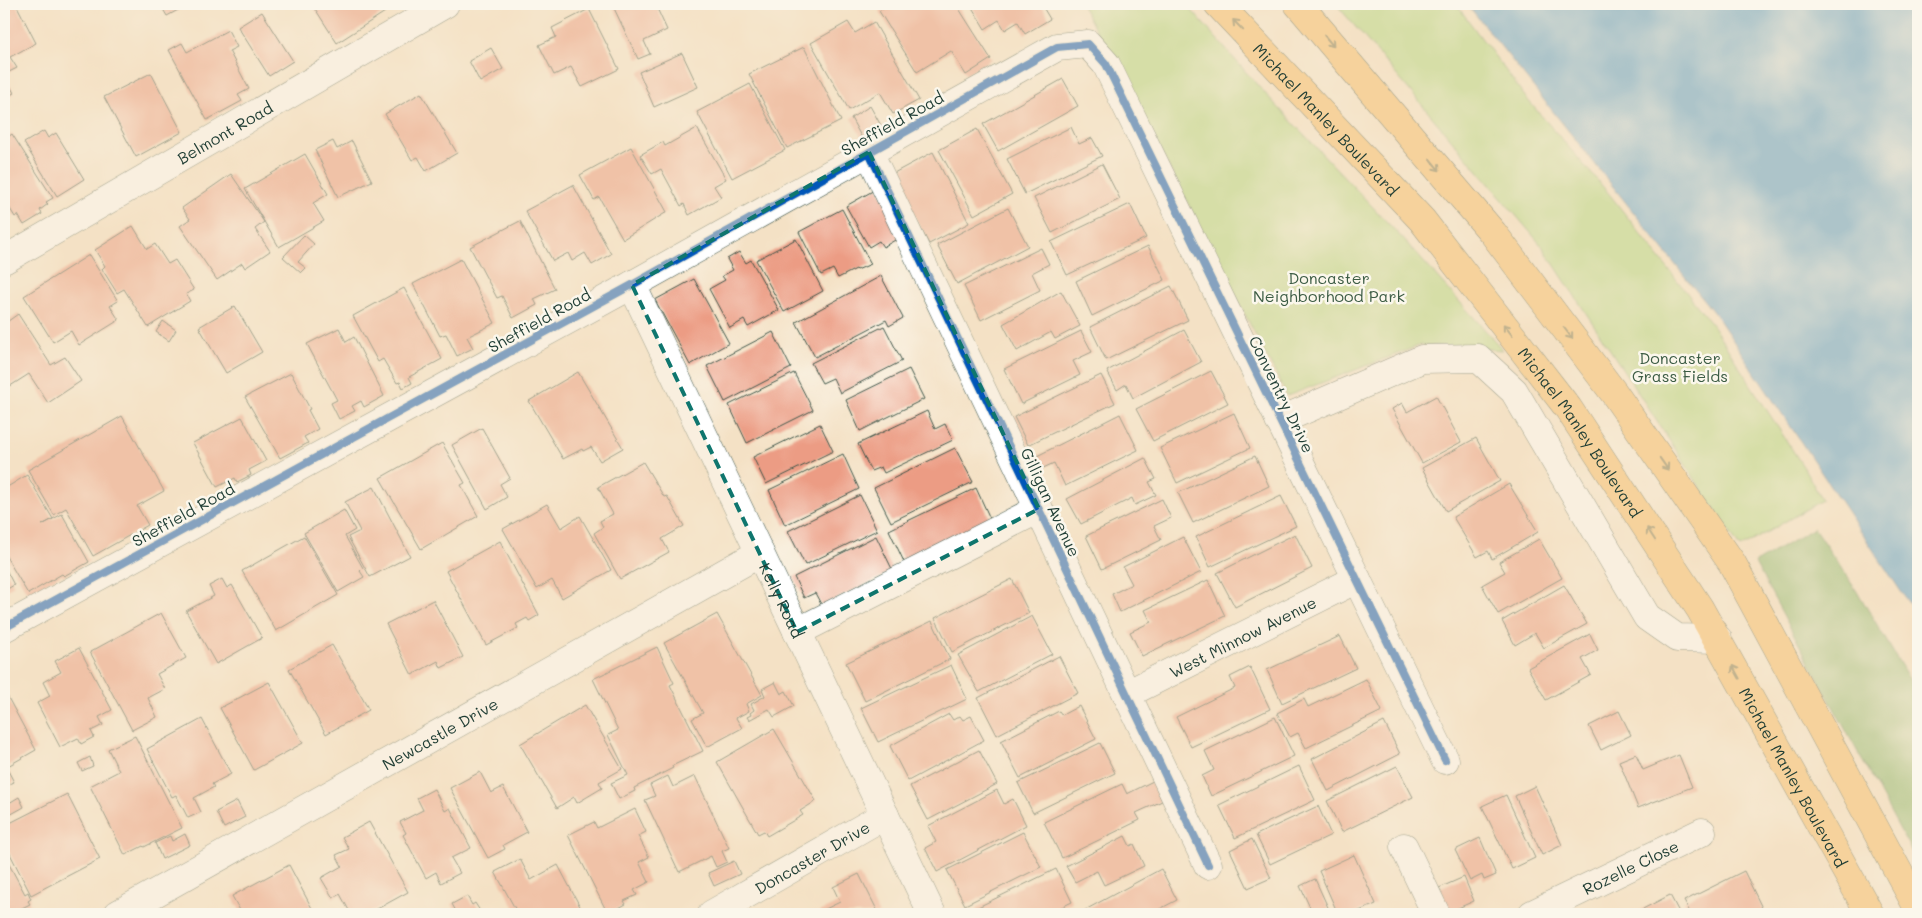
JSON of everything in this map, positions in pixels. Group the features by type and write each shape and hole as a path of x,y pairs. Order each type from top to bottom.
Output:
{"highway":[{"name":"Michael Manley Boulevard","path":"1218,4 1422,220 1568,408 1718,639 1870,914"},
{"path":"1298,4 1493,233 1614,393 1732,563 1918,908"}],"street":[{"name":"Belmont Road","path":"4,260 446,4"},
{"name":"Sheffield Road","path":"4,628 632,285 1057,47 1088,44"},
{"name":"Conventry Drive","path":"1088,44 1106,64 1445,760"},
{"name":"Gilligan Avenue","path":"869,152 1208,865"},
{"name":"Kelly Road","path":"632,285 932,914"},
{"path":"1279,421 1422,359 1478,358 1514,391 1647,617 1677,638 1718,639"},
{"path":"798,632 1039,509"},
{"name":"Newcastle Drive","path":"118,914 760,553"},
{"name":"West Minnow Avenue","path":"1127,694 1357,579"},
{"name":"Doncaster Drive","path":"712,914 885,815"},
{"name":"Rozelle Close","path":"1532,914 1702,832"},
{"path":"1404,847 1436,914"}],"highlighted area":[{"path":"869,152 1039,509 797,632 632,285"}],"green space":[{"name":"Doncaster Neighborhood Park","path":"1081,4 1186,4 1260,88 1404,240 1503,350 1421,345 1287,396 1121,74"},
{"name":"Doncaster Grass Fields","path":"1336,4 1456,4 1526,98 1610,195 1713,326 1804,468 1822,500 1740,548 1542,246"},
{"path":"1814,528 1860,596 1918,694 1918,863 1755,563"}],"water":[{"path":"1467,4 1918,4 1918,617 1718,318"}],"building":[{"path":"4,4 16,4 36,43 10,57 17,68 5,74"},
{"path":"160,4 189,4 167,16"},
{"path":"312,4 380,4 385,12 337,43"},
{"path":"612,4 655,4 667,30 644,41 650,54 638,59"},
{"path":"890,4 956,4 991,59 966,75 951,51 917,72 879,11"},
{"path":"970,4 1041,4 1050,19 1025,34 1018,22 1005,30 999,20 985,29"},
{"path":"589,9 619,69 582,87 571,67 554,75 539,45 556,37 552,28"},
{"path":"262,12 293,61 269,76 238,27"},
{"path":"848,22 855,33 874,22 919,100 893,114 880,92 849,110 811,43"},
{"path":"228,30 237,47 229,51 249,89 238,95 242,101 207,120 169,50 182,43 187,52"},
{"path":"804,47 841,121 787,148 749,74"},
{"path":"491,48 503,69 480,82 469,61"},
{"path":"682,53 698,87 654,107 639,72"},
{"path":"151,73 182,132 136,157 104,97"},
{"path":"4,75 14,93 4,98"},
{"path":"1063,79 1078,106 998,151 983,124"},
{"path":"750,84 785,150 732,178 697,112"},
{"path":"421,93 457,153 426,171 418,157 412,160 385,114"},
{"path":"870,106 883,129 863,140 851,118"},
{"path":"1071,127 1079,144 1092,138 1102,156 1025,194 1007,159"},
{"path":"697,128 726,179 714,186 721,197 689,215 684,204 681,206 661,169 652,174 640,155 663,142 665,146"},
{"path":"977,129 1012,194 974,215 939,150"},
{"path":"44,131 48,138 56,133 84,179 57,196 24,143"},
{"path":"12,134 53,198 46,202 48,204 40,210 42,214 24,225 18,215 15,217 4,199 4,140"},
{"path":"333,141 337,149 352,141 372,181 338,197 315,150"},
{"path":"631,147 667,212 623,239 599,197 594,200 580,175"},
{"path":"933,152 969,223 929,244 892,174"},
{"path":"305,154 328,194 313,203 324,221 279,247 245,189"},
{"path":"1102,164 1120,199 1052,233 1034,198"},
{"path":"231,174 264,222 255,229 270,251 245,268 242,263 217,280 180,226 190,219 182,208"},
{"path":"573,185 611,254 592,265 585,253 572,261 568,253 553,261 525,211"},
{"path":"878,188 904,235 883,247 879,241 869,247 846,206"},
{"path":"1130,204 1146,238 1067,275 1051,242"},
{"path":"1008,208 1028,246 957,284 937,245"},
{"path":"842,209 871,264 838,278 833,269 821,275 799,232"},
{"path":"520,221 555,289 534,299 537,305 513,318 502,296 497,298 470,247"},
{"path":"133,226 147,249 155,244 168,264 175,260 194,290 186,294 190,301 148,327 124,289 117,293 102,269 105,266 95,250"},
{"path":"304,235 314,244 298,262 306,268 301,273 283,257"},
{"path":"796,239 823,291 784,312 756,260"},
{"path":"1148,246 1165,280 1092,316 1076,281"},
{"path":"1041,248 1049,264 1032,273 1040,290 981,320 964,286"},
{"path":"739,252 746,263 751,260 779,310 748,327 744,320 730,328 709,289 725,280 722,276 733,270 727,259"},
{"path":"89,255 118,301 110,306 119,320 79,345 71,331 53,342 24,296"},
{"path":"461,259 495,323 467,337 473,348 457,356 446,334 440,336 413,284"},
{"path":"881,276 903,318 889,326 886,320 815,357 796,322"},
{"path":"694,279 729,343 690,365 655,300"},
{"path":"1171,286 1188,320 1106,360 1090,327"},
{"path":"404,288 442,359 409,377 412,383 403,388 400,382 397,383 383,359 378,362 353,316"},
{"path":"1061,291 1080,326 1055,339 1051,332 1017,351 1003,324"},
{"path":"235,306 262,352 226,373 199,327"},
{"path":"18,314 51,365 65,357 81,381 48,403 29,374 4,390 4,324"},
{"path":"163,321 176,330 169,341 156,332"},
{"path":"884,326 902,361 840,393 833,378 822,383 811,363"},
{"path":"339,328 346,342 354,337 384,396 364,407 361,401 352,406 355,411 339,419 331,403 337,400 307,344"},
{"path":"1184,330 1201,362 1133,398 1126,384 1117,390 1107,371"},
{"path":"1081,331 1092,352 1073,361 1080,375 1021,404 1004,369"},
{"path":"773,332 791,368 725,402 707,366"},
{"path":"909,369 924,399 860,431 846,400"},
{"path":"1211,371 1228,403 1153,441 1136,409"},
{"path":"578,372 623,448 600,461 591,447 583,451 582,449 563,459 529,401"},
{"path":"291,373 318,429 304,437 308,443 280,458 245,397"},
{"path":"794,373 813,410 747,443 729,405"},
{"path":"1101,375 1115,403 1028,445 1014,417"},
{"path":"1436,396 1461,442 1422,463 1392,409 1402,403 1407,412"},
{"path":"927,411 935,429 945,424 953,440 884,473 881,467 871,471 858,444"},
{"path":"1234,413 1250,448 1177,483 1160,448"},
{"path":"1120,414 1138,450 1065,486 1054,463 1041,469 1035,457"},
{"path":"122,416 164,491 137,506 148,525 93,556 66,508 54,515 28,470"},
{"path":"242,417 266,461 249,470 251,475 237,482 235,478 217,487 193,443"},
{"path":"820,424 833,451 766,484 753,457"},
{"path":"482,428 510,478 500,484 507,497 487,509 452,445"},
{"path":"1476,438 1500,481 1446,511 1422,468"},
{"path":"442,443 465,483 461,485 478,516 421,549 380,478"},
{"path":"955,448 973,482 891,522 874,488"},
{"path":"843,454 859,489 785,525 769,490"},
{"path":"1255,456 1269,486 1193,523 1178,493"},
{"path":"1145,458 1156,479 1149,482 1156,495 1135,505 1132,498 1081,524 1067,499"},
{"path":"643,462 664,497 667,496 684,526 662,539 669,552 620,579 594,533 603,527 600,521 613,514 598,487"},
{"path":"27,475 53,519 62,514 89,562 64,576 62,574 28,594 4,553 4,489"},
{"path":"1509,484 1538,532 1492,559 1488,551 1477,557 1453,517"},
{"path":"374,487 410,556 370,577 348,537 360,531 345,502"},
{"path":"976,488 993,525 906,566 889,530"},
{"path":"860,495 877,530 805,565 788,531"},
{"path":"1281,496 1296,526 1210,567 1196,537"},
{"path":"1162,499 1171,518 1154,526 1161,540 1102,569 1086,536"},
{"path":"547,504 561,528 580,516 611,570 562,598 552,580 537,589 503,529"},
{"path":"344,510 355,530 345,536 363,568 360,571 364,577 338,592 304,533"},
{"path":"1295,534 1312,568 1235,607 1217,573"},
{"path":"304,536 338,595 276,631 242,571"},
{"path":"876,536 893,571 822,606 815,593 804,598 794,577"},
{"path":"1183,537 1201,572 1120,612 1112,594 1132,584 1123,567"},
{"path":"1539,539 1562,578 1498,614 1482,585 1505,572 1499,562"},
{"path":"500,541 539,615 529,621 527,618 516,624 518,628 486,645 446,571"},
{"path":"4,566 14,585 4,591"},
{"path":"222,579 227,588 232,585 262,638 216,664 186,611 214,596 209,586"},
{"path":"1012,579 1029,613 952,652 935,618"},
{"path":"1208,580 1225,616 1142,656 1130,632 1151,622 1145,610"},
{"path":"1564,585 1587,624 1544,648 1535,633 1515,645 1502,621"},
{"path":"433,600 463,657 441,668 438,661 412,675 386,624"},
{"path":"161,613 186,658 157,674 165,689 148,698 157,717 132,730 90,652"},
{"path":"717,614 762,695 746,704 749,711 736,718 742,728 707,747 692,719 703,713 664,643"},
{"path":"1032,616 1052,654 979,692 958,655"},
{"path":"932,621 950,659 865,701 846,663"},
{"path":"1590,634 1598,650 1582,659 1591,675 1546,700 1528,668"},
{"path":"1340,636 1356,668 1282,703 1267,670"},
{"path":"332,645 369,710 326,734 289,669"},
{"path":"657,647 674,683 670,685 703,751 672,766 673,768 634,788 635,791 619,799 611,783 628,775 608,735 618,730 593,679"},
{"path":"79,648 112,710 99,717 103,725 91,731 94,737 81,744 78,738 60,747 37,703 50,696 43,682 61,672 55,661"},
{"path":"1059,656 1078,693 997,735 978,698"},
{"path":"951,665 967,699 878,742 861,708"},
{"path":"1250,667 1270,709 1191,747 1176,717 1235,688 1230,677"},
{"path":"1366,679 1382,711 1306,748 1298,733 1290,737 1277,713 1304,699 1308,707"},
{"path":"269,682 303,743 254,770 220,708"},
{"path":"775,682 781,694 786,691 794,706 774,717 769,709 749,720 747,717 754,710 751,704 765,696 762,689"},
{"path":"4,693 36,750 6,767 14,782 4,787"},
{"path":"585,705 622,769 599,782 602,788 577,803 574,797 557,808 520,744"},
{"path":"1079,706 1096,739 1020,778 1001,741 1059,711 1062,715"},
{"path":"1619,711 1631,735 1601,750 1589,726"},
{"path":"949,714 953,720 960,716 963,720 971,716 984,740 908,781 890,746"},
{"path":"1275,717 1294,756 1211,796 1202,776 1214,770 1205,751"},
{"path":"202,719 231,774 212,784 214,787 194,798 201,812 188,818 176,795 172,797 147,749"},
{"path":"1384,722 1400,754 1328,791 1312,759"},
{"path":"774,729 816,801 800,811 803,815 767,836 764,831 758,834 717,762"},
{"path":"135,736 182,828 125,855 90,786 119,771 108,749"},
{"path":"1100,743 1115,773 1033,813 1018,783"},
{"path":"979,750 997,784 928,820 910,786"},
{"path":"1636,754 1643,770 1679,755 1692,787 1638,808 1619,761"},
{"path":"90,757 93,766 82,771 78,763"},
{"path":"1299,766 1315,800 1235,838 1219,805"},
{"path":"1397,766 1413,797 1342,832 1327,801"},
{"path":"480,772 491,793 503,787 527,832 503,845 505,849 488,858 450,788"},
{"path":"668,776 673,787 695,776 729,848 722,851 727,862 716,867 711,856 679,872 645,800 655,796 650,785"},
{"path":"1153,781 1162,801 1136,813 1140,820 1062,858 1044,822 1122,784 1127,794"},
{"path":"1535,786 1562,845 1542,855 1515,796"},
{"path":"434,789 445,811 450,808 471,848 451,858 460,873 441,883 436,872 426,878 403,835 406,833 400,822 423,810 417,798"},
{"path":"997,790 1004,804 1013,799 1026,825 937,872 925,848 936,842 928,826"},
{"path":"67,794 100,859 31,895 4,842 4,826"},
{"path":"1506,795 1535,858 1512,869 1482,806"},
{"path":"19,797 24,807 6,817 4,806"},
{"path":"237,801 245,817 224,828 216,812"},
{"path":"1318,806 1331,835 1270,864 1256,835"},
{"path":"635,809 646,832 638,836 649,857 639,862 649,882 634,890 637,895 624,901 626,904 608,914 568,835 594,822 597,828"},
{"path":"369,822 408,892 368,914 351,914 340,894 333,898 321,878 342,866 336,855 349,849 342,837"},
{"path":"1023,832 1041,867 965,905 947,870"},
{"path":"185,834 190,845 162,859 155,843 170,836 172,841"},
{"path":"1125,836 1130,846 1134,844 1144,866 1104,885 1097,871 1075,882 1066,866"},
{"path":"1480,838 1496,875 1484,880 1482,875 1470,881 1455,850"},
{"path":"1252,839 1271,878 1248,888 1230,850"},
{"path":"4,855 25,894 28,892 31,899 28,901 30,904 10,914 4,914"},
{"path":"1354,855 1376,904 1352,914 1338,914 1319,871"},
{"path":"520,859 531,880 558,865 584,914 518,914 495,872"},
{"path":"734,861 740,874 714,886 708,873"},
{"path":"289,865 315,914 242,914 232,896"},
{"path":"1056,869 1072,902 1047,914 979,914 976,908"},
{"path":"1161,869 1177,900 1150,914 1088,914 1085,910"},
{"path":"1744,871 1765,914 1691,914 1684,901"},
{"path":"859,874 879,914 815,914 840,902 833,887"},
{"path":"1464,877 1474,901 1449,912 1439,888"},
{"path":"1315,879 1331,914 1313,914 1300,886"},
{"path":"1670,895 1680,914 1633,914"},
{"path":"467,896 472,905 475,903 482,914 453,914 457,913 452,904"}],"cycle path":[{"path":"4,628 632,285 1057,47 1088,44 1106,64 1445,760"},
{"path":"869,152 1208,865"}]}
